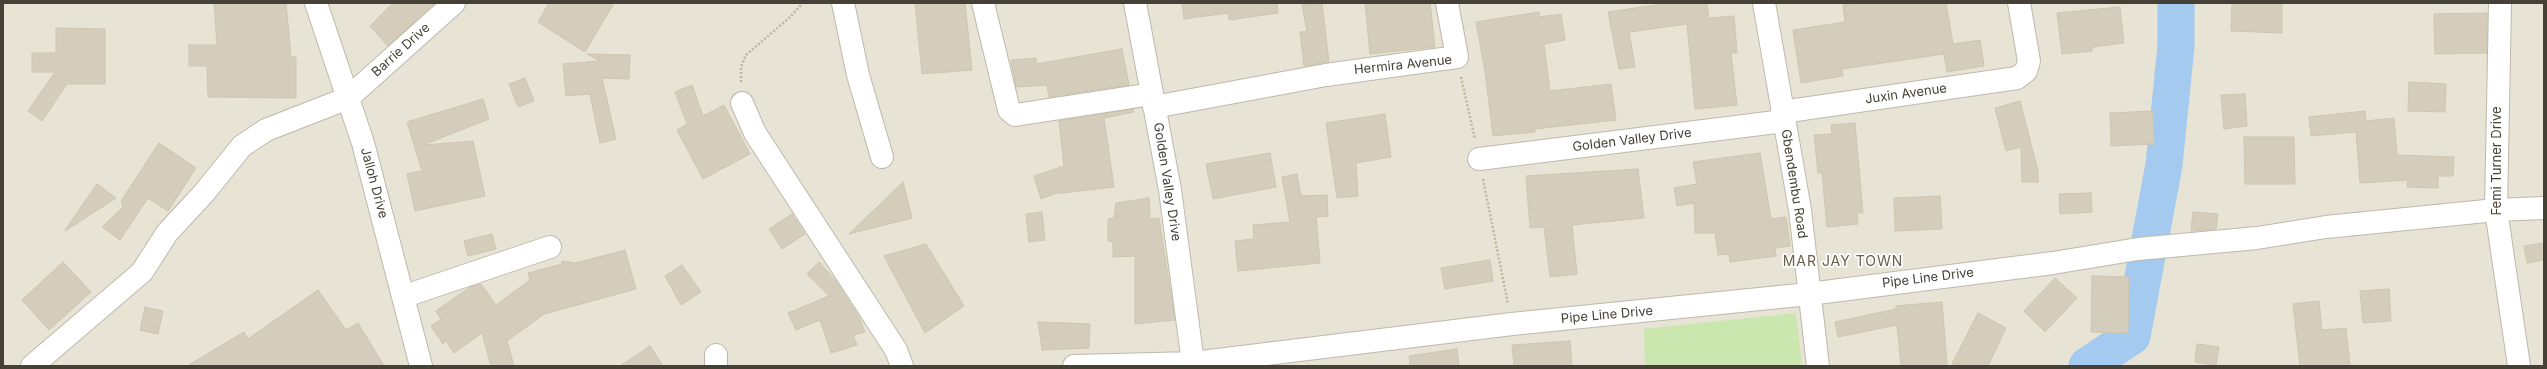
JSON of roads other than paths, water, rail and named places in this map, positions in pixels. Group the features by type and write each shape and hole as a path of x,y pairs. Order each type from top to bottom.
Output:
{"street":[{"name":"Jalloh Drive","path":"316,3 364,143 405,296 421,366"},
{"name":"Barrie Drive","path":"348,98 454,3"},
{"path":"843,3 858,75 882,158"},
{"name":"Hermira Avenue","path":"983,3 1010,110 1015,115 1153,101 1326,74 1457,57 1447,3"},
{"name":"Golden Valley Drive","path":"1135,3 1170,190 1192,363"},
{"name":"Gbendembu Road","path":"1764,3 1800,210 1818,366"},
{"name":"Juxin Avenue","path":"1783,116 2017,78 2026,71 2029,61 2019,3"},
{"name":"Femi Turner Drive","path":"2500,3 2496,210 2519,366"},
{"path":"32,366 142,272 167,233 204,194 242,146 266,130 348,98"},
{"path":"742,103 754,133 896,350 902,366"},
{"name":"Golden Valley Drive","path":"1479,159 1783,116"},
{"name":"Pipe Line Drive","path":"1074,366 1192,363 1512,324 1809,294 2053,263 2144,248 2197,245 2326,227 2496,210 2544,208"},
{"path":"405,296 550,247"}],"waterway":[{"path":"2087,366 2132,336 2164,165 2176,46 2176,3"}],"district":[{"name":"MAR JAY TOWN","path":"1843,262"}]}
